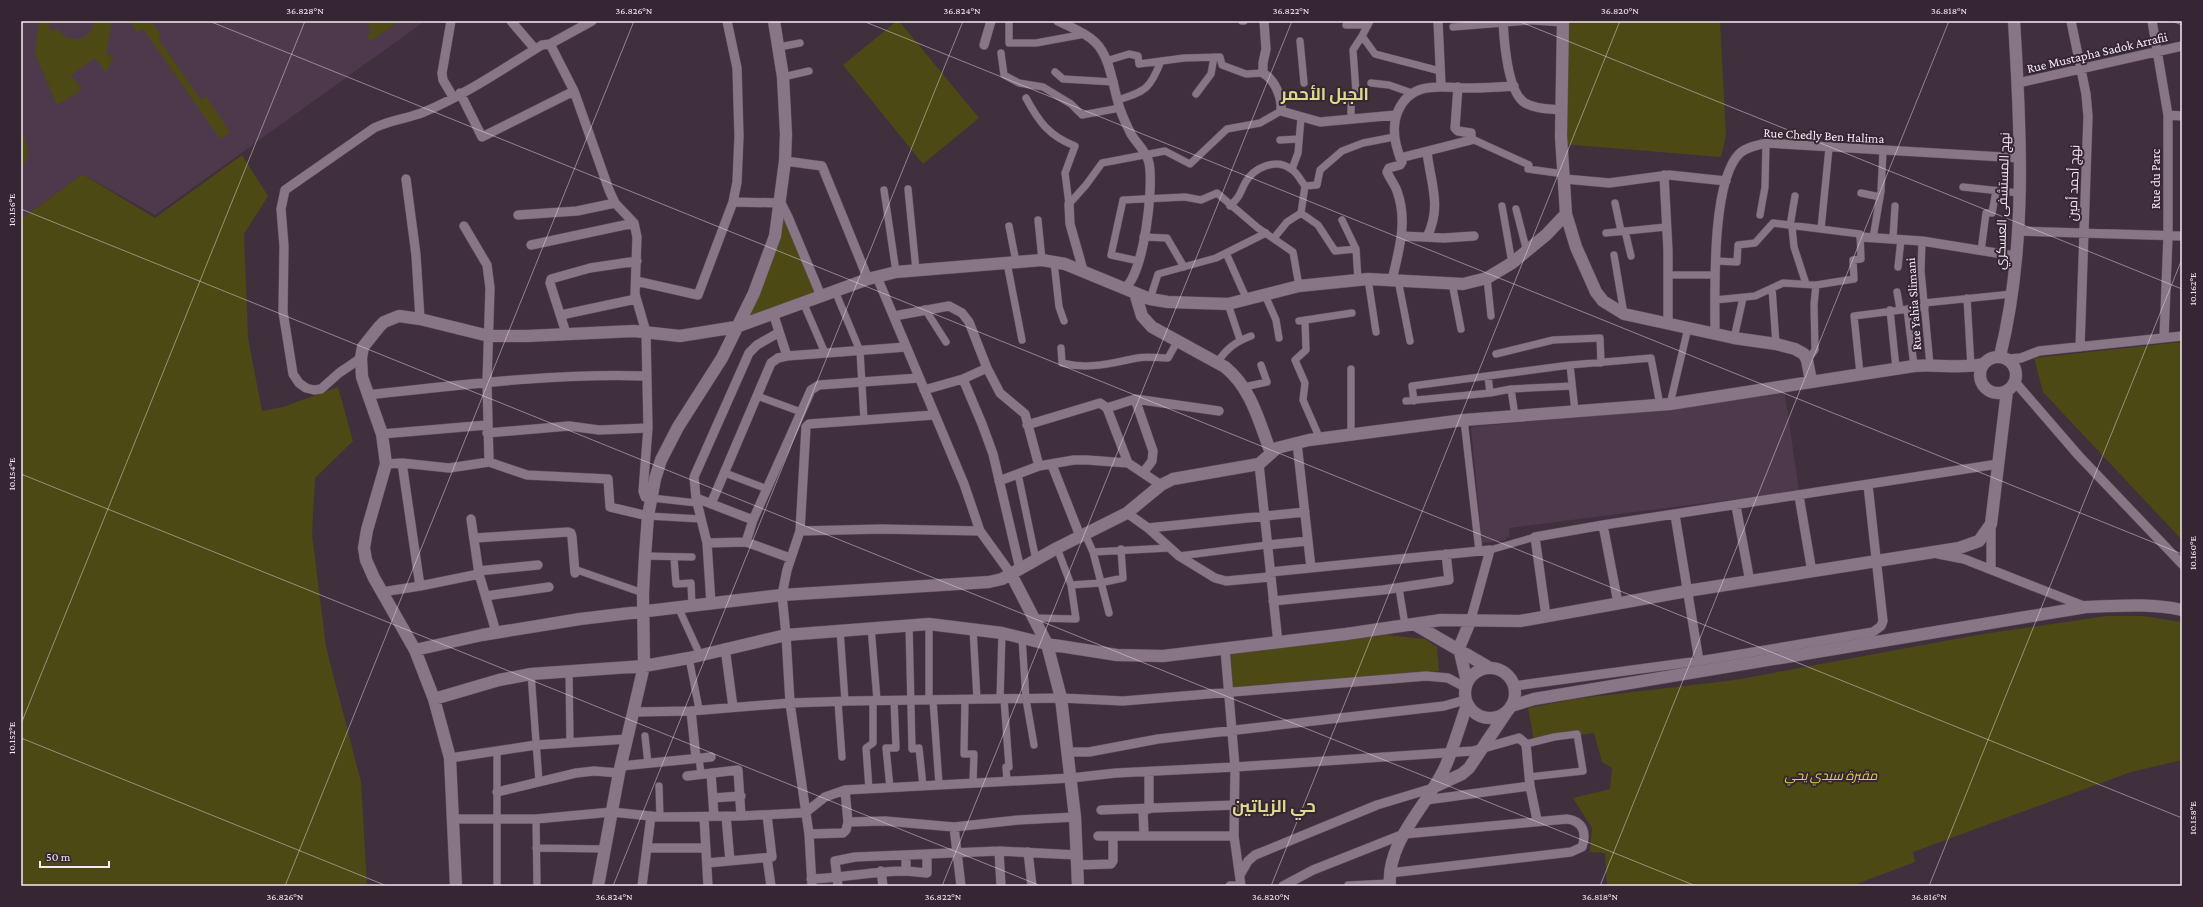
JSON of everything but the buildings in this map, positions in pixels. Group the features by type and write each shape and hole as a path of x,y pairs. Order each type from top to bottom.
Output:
{"street":[{"path":"451,21 442,73 443,80 457,95 482,137 574,91"},
{"path":"511,21 535,49"},
{"path":"361,358 339,373 321,389 314,390 306,388 299,383 293,374 284,312 284,246 281,209 282,197 285,190 297,180 374,128 388,121 422,113 457,95 535,49 550,44 592,21"},
{"path":"636,282 698,295 733,202 737,182 739,136 736,68 727,21"},
{"path":"598,886 620,770 644,666 643,593 648,516 661,460 678,427 722,358 766,264 781,203 786,161 783,77 774,21"},
{"path":"984,44 991,21"},
{"path":"1009,21 1009,43 1036,43 1085,34"},
{"path":"1058,21 1085,34 1097,44 1106,60 1114,82 1119,104 1132,135 1146,155 1149,163 1151,198 1139,261 1130,291 1142,316 1152,327 1217,363 1235,376 1244,387 1253,405 1271,453"},
{"path":"1263,73 1263,63 1266,49 1264,21"},
{"path":"1438,21 1441,85"},
{"path":"1453,27 1530,21"},
{"path":"1533,21 1563,22 1561,136 1566,214 1576,247 1596,292 1603,300 1624,314 1734,338 1776,344 1800,352 1807,360 1811,381"},
{"name":"نهج المستشفى العسكري","path":"2004,358 2018,231 2020,158 2018,83 2014,21"},
{"name":"نهج أحمد أمين","path":"2071,21 2086,94 2088,116 2080,347"},
{"name":"Rue du Parc","path":"2152,21 2168,115 2168,236 2164,338"},
{"path":"1503,22 1504,46 1517,94 1526,104 1561,110"},
{"path":"1346,25 1369,23"},
{"path":"1351,119 1351,94 1356,92 1354,50 1369,23"},
{"path":"1362,36 1375,54 1440,71"},
{"path":"1300,41 1304,83"},
{"path":"779,47 800,42"},
{"path":"550,44 574,91 615,203 634,223 637,260 636,299 640,307 646,332 648,428 643,491 645,497 696,500 753,520"},
{"name":"Rue Mustapha Sadok Arrafii","path":"2018,83 2182,46"},
{"path":"1001,52 1004,75 1019,82 1043,87 1071,104 1082,115 1119,104 1142,92 1154,79 1161,61"},
{"path":"1106,60 1129,54 1138,56 1139,64 1220,57 1222,65 1246,74 1263,73 1270,78 1279,94 1281,111"},
{"path":"1196,94 1211,74 1214,58"},
{"path":"783,77 809,71"},
{"path":"1055,72 1063,79 1114,82"},
{"path":"1371,83 1389,85 1412,93"},
{"path":"1410,341 1395,280 1402,236 1402,214 1399,196 1387,172 1390,167 1400,165 1402,162 1394,137 1396,115 1401,104 1412,93 1430,86 1514,86"},
{"path":"1458,87 1455,128 1458,131 1471,133 1472,139"},
{"path":"1026,98 1039,122 1060,140 1075,146 1065,173 1070,224 1083,270"},
{"path":"1069,204 1086,185 1102,163 1165,151 1190,164 1227,129 1260,123 1281,111 1301,118 1320,122 1396,115"},
{"path":"2168,115 2182,116"},
{"path":"1292,169 1298,153 1301,118"},
{"path":"1305,186 1317,185 1320,170 1342,151 1363,143 1394,137"},
{"path":"1280,140 1299,138"},
{"path":"1400,158 1472,139 1529,165 1528,169 1564,177 1609,183 1664,175 1726,181"},
{"path":"1760,215 1765,187 1766,143"},
{"name":"Rue Chedly Ben Halima","path":"1715,333 1715,261 1726,181 1740,154 1748,148 1766,143 1829,148 2020,158"},
{"path":"1822,229 1829,148"},
{"path":"1873,238 1880,197 1883,151"},
{"path":"1427,152 1436,210 1433,223 1427,237"},
{"path":"786,161 822,166 872,278 894,316 964,484 980,531 1016,571"},
{"path":"1230,206 1241,195 1246,182 1266,165 1279,164 1292,169 1305,186 1301,212 1287,222 1274,238"},
{"path":"1664,175 1668,275 1668,323"},
{"path":"406,179 416,255 420,319"},
{"path":"1963,187 1996,192 2019,193"},
{"path":"908,189 916,270"},
{"path":"884,190 896,272"},
{"path":"1981,252 1986,213 1992,213 1996,192"},
{"path":"1139,261 1111,255 1123,200 1185,197 1201,200 1217,193 1230,206 1293,252 1299,286"},
{"path":"1861,193 1880,197"},
{"path":"1795,196 1791,227 1794,247 1806,284"},
{"path":"733,202 781,203"},
{"path":"518,215 577,211 615,203"},
{"path":"781,203 788,216 821,296"},
{"path":"1615,203 1631,256"},
{"path":"1502,206 1512,263"},
{"path":"1895,206 1898,267"},
{"path":"1516,209 1527,252"},
{"path":"1301,212 1318,225 1335,251 1356,250"},
{"path":"456,886 450,758 434,699 415,650 382,592 366,560 364,548 367,530 386,464 382,434 362,377 361,358 363,347 369,337 384,322 399,316 420,319 489,336 646,332 680,336 736,327 872,278 896,272 1042,260 1083,270 1150,299 1168,302 1228,304 1299,286 1363,279 1463,284 1487,278 1512,263 1527,252 1566,214"},
{"path":"1038,220 1042,260"},
{"path":"1342,220 1356,250 1376,332"},
{"path":"532,245 634,223"},
{"path":"1715,261 1737,262 1738,245 1755,243 1773,224 1860,234 1861,238 1861,259 1854,260 1854,279 1816,285 1783,283 1755,296 1715,300"},
{"path":"464,226 487,265 490,288 487,382 489,462"},
{"path":"1009,226 1011,262 1022,340"},
{"path":"1606,233 1666,227"},
{"path":"2018,231 2182,236"},
{"path":"1150,299 1158,274 1216,258 1266,233"},
{"path":"1402,236 1444,238 1474,236"},
{"path":"1144,237 1167,238 1184,267"},
{"path":"1861,238 1897,238 2015,256"},
{"name":"Rue Yahia Slimani","path":"1922,241 1921,271 1930,365"},
{"path":"1226,253 1247,300"},
{"path":"1614,255 1624,314"},
{"path":"566,333 550,283 551,279 590,268 637,260"},
{"path":"1054,262 1059,307 1064,321"},
{"path":"1668,275 1714,275"},
{"path":"1487,278 1491,316"},
{"path":"1452,283 1461,329"},
{"path":"1807,360 1814,350 1814,304 1816,285"},
{"path":"1772,288 1776,344"},
{"path":"835,291 860,351 864,420"},
{"path":"1897,292 1904,309 1914,366"},
{"path":"1860,374 1854,316 1967,298 2012,294"},
{"path":"1265,295 1276,320 1279,338"},
{"path":"1734,338 1743,298"},
{"path":"1967,298 1971,367"},
{"path":"561,315 636,299"},
{"path":"803,302 825,354"},
{"path":"1228,304 1240,340"},
{"path":"894,316 925,309 948,306 962,313 969,322 987,368 1000,393 1025,414 1039,466"},
{"path":"925,309 946,342"},
{"path":"1890,310 1896,368"},
{"path":"773,313 778,334 786,356"},
{"path":"1320,439 1303,400 1304,383 1295,360 1306,350 1302,320 1352,313"},
{"path":"1665,404 1688,328"},
{"path":"711,604 707,543 696,500 694,477 743,363 749,353 757,345 778,334"},
{"path":"1217,363 1226,349 1240,340 1251,336"},
{"path":"415,650 496,632 580,619 678,607 782,595 988,582 1002,579 1057,548 1127,513 1161,485 1181,477 1258,464 1271,453 1284,446 1320,439 1464,420 1665,404 1896,368 1930,365 1971,367 1983,364 1989,359 2021,358 2039,351 2182,336"},
{"path":"1496,354 1553,340 1600,338 1601,363"},
{"path":"1061,348 1062,363 1079,367 1112,364 1138,358 1168,358 1177,342"},
{"path":"711,504 772,363 778,358 786,356 906,347"},
{"path":"1414,401 1412,386 1570,365 1651,358 1665,404"},
{"path":"1991,569 1991,524 1998,464 2011,387 2016,369 2004,358"},
{"path":"1983,364 1980,377 1982,384 1993,393 2011,387"},
{"path":"1244,387 1268,382 1261,365"},
{"path":"1570,365 1575,411"},
{"path":"924,390 963,379 987,368"},
{"path":"1351,369 1351,435"},
{"path":"368,395 487,382 604,375 646,376"},
{"path":"1488,376 1490,393"},
{"path":"746,542 753,520 811,390 814,387 919,378"},
{"path":"963,379 982,424 999,481 1016,571 1034,618 1047,644 1061,698 1076,817 1078,886"},
{"path":"1406,402 1490,393 1511,389 1572,386"},
{"path":"2011,387 2182,564"},
{"path":"1511,389 1515,416"},
{"path":"757,396 801,413 806,416 808,425 805,436 800,531 790,558 782,595 790,703 809,834 812,883 838,882 880,871 927,873 927,854"},
{"path":"1107,408 1134,399 1219,411"},
{"path":"1134,399 1153,451 1152,461 1143,473"},
{"path":"1027,425 1100,403 1107,408 1128,463"},
{"path":"808,425 934,415"},
{"path":"1464,420 1479,551"},
{"path":"382,434 569,426 599,430 648,428"},
{"path":"1298,443 1311,568"},
{"path":"999,481 1039,466 1052,465 1074,460 1128,463 1161,485"},
{"path":"386,464 402,463 449,468 489,462 527,475 608,479 610,507 648,516 701,519"},
{"path":"402,463 420,586"},
{"path":"1258,464 1278,643"},
{"path":"1127,513 1148,528 1179,556 1219,580 1270,575 1311,568 1490,550 1535,538 1603,525 1736,506 1998,464"},
{"path":"1052,465 1083,535 1093,552 1109,613"},
{"path":"725,472 767,489"},
{"path":"1018,474 1036,560"},
{"path":"1515,689 1699,661 1878,630 1883,621 1868,485"},
{"path":"1799,496 1812,572"},
{"path":"1736,506 1750,582"},
{"path":"1148,528 1305,512"},
{"path":"1675,515 1699,661"},
{"path":"471,520 475,538 479,573 496,632"},
{"path":"434,699 499,680 532,674 644,666 786,635 909,624 929,624 1002,633 1047,644 1117,655 1163,656 1278,643 1410,624 1471,619 1520,620 1877,560 1931,554 1959,548 1979,541 1985,535 1991,524"},
{"path":"1603,525 1618,603"},
{"path":"800,531 881,529 980,531"},
{"path":"475,538 568,532 571,533 572,537 574,571 643,593"},
{"path":"1535,538 1546,616"},
{"path":"1179,556 1308,541"},
{"path":"707,543 746,542 790,558"},
{"path":"1034,618 1076,619 1071,585 1057,548"},
{"path":"1093,552 1121,549 1169,548"},
{"path":"1071,585 1100,583 1123,578 1121,549"},
{"path":"1390,881 1393,861 1404,834 1446,766 1466,702 1466,685 1459,648 1471,619 1490,550"},
{"path":"1273,601 1399,588 1449,580 1446,554"},
{"path":"1931,554 1964,559 2086,607"},
{"path":"645,556 674,558 692,557"},
{"path":"674,558 676,584 691,583 692,606"},
{"path":"382,592 420,586 479,573 538,565"},
{"path":"486,596 549,587"},
{"path":"1399,588 1410,624 1459,648 1490,668 1507,674 1515,689 1534,699"},
{"path":"1466,702 1473,712 1487,718 1501,716 1509,709 1534,699 2086,607 2129,605 2158,606 2182,610"},
{"path":"678,607 694,656 697,758 706,774 713,798 714,816"},
{"path":"909,624 912,749 919,748 923,786"},
{"path":"929,624 931,700 939,784"},
{"path":"869,789 866,748 873,743 875,700 872,627"},
{"path":"973,629 977,699"},
{"path":"840,630 842,757"},
{"path":"1002,633 1002,699 1009,766 1006,767 1007,780"},
{"path":"1022,638 1026,699 1034,745"},
{"path":"725,648 733,707"},
{"path":"1225,649 1235,767 1234,836 1241,886"},
{"path":"1466,685 1475,673 1490,668"},
{"path":"569,671 570,742"},
{"path":"532,674 539,782"},
{"path":"634,712 695,710 790,703 875,700 1061,698 1123,702 1426,676 1448,678 1466,685"},
{"path":"1240,875 1248,860 1255,855 1377,805 1433,788 1462,774 1476,760 1509,709 1515,689"},
{"path":"890,788 886,748 896,748 894,700"},
{"path":"965,700 964,754 974,754 973,782"},
{"path":"1068,752 1089,752 1158,739 1444,706 1466,702"},
{"path":"1426,800 1583,771 1577,734 1554,737 1526,744"},
{"path":"645,736 648,764"},
{"path":"454,819 536,819 612,812 656,816 704,817 767,815 806,812 825,797 845,790 1007,780 1071,778 1116,773 1235,767 1483,749 1514,738 1520,738 1526,744 1529,781 1537,820"},
{"path":"450,758 536,745 628,739"},
{"path":"496,751 497,886"},
{"path":"497,792 576,773 620,770 648,764 711,757"},
{"path":"687,776 738,770 741,796 741,816"},
{"path":"1144,835 1149,772"},
{"path":"642,886 648,848 656,816 660,786"},
{"path":"809,834 843,832 846,830 848,822 845,790"},
{"path":"713,798 741,796"},
{"path":"1102,810 1235,805"},
{"path":"707,863 767,858 773,854 767,815"},
{"path":"726,816 730,861"},
{"path":"704,817 707,863 706,886"},
{"path":"848,822 885,821 954,827 1018,820 1076,817"},
{"path":"536,819 537,886"},
{"path":"1283,886 1313,870 1404,834 1537,820 1573,820 1584,830 1585,838 1582,847 1571,852 1390,881 1348,886"},
{"path":"954,827 961,886"},
{"path":"1098,836 1234,836"},
{"path":"838,882 834,863 838,860 865,856 999,851 1028,852 1111,864 1113,861 1113,836"},
{"path":"536,848 606,849"},
{"path":"648,848 705,848"},
{"path":"999,851 1001,886"},
{"path":"1028,852 1032,886"},
{"path":"906,854 906,871"},
{"path":"767,858 771,886"},
{"path":"880,871 883,886"},
{"path":"1230,886 1235,886"}],"shaded area":[{"path":"21,21 425,21 155,215 84,175 80,176 21,219"},
{"path":"1784,388 1799,491 1509,528 1510,537 1506,537 1506,540 1482,543 1471,427 1681,407"}],"green space":[{"path":"39,21 51,21 49,30 59,30 66,37 75,39 84,37 88,34 93,25 93,21 112,21 106,55 114,56 106,73 95,58 71,75 82,90 57,105 35,53"},
{"path":"130,21 151,21 161,35 158,38 201,100 206,96 230,132 220,139 143,29 137,33"},
{"path":"364,21 400,21 371,41 368,38 371,28"},
{"path":"897,21 899,21 979,118 923,164 843,65"},
{"path":"1567,21 1720,21 1726,136 1721,157 1562,144"},
{"path":"21,128 27,144 28,154 25,164 21,168"},
{"path":"242,155 268,196 244,234 248,338 262,411 283,407 338,387 353,441 315,478 312,535 326,647 361,782 367,886 21,886 21,219 80,176 84,175 155,218"},
{"path":"781,211 816,294 744,321"},
{"path":"2182,342 2182,540 2043,392 2034,358"},
{"name":"مقبرة سيدي يحي","path":"2106,616 2143,616 2182,622 2182,760 2131,772 1913,852 1915,862 1851,886 1607,886 1605,853 1590,852 1592,828 1573,798 1610,789 1612,768 1602,762 1594,733 1534,741 1528,708 1574,699 1735,680 1977,635"},
{"path":"1388,635 1425,639 1437,647 1439,671 1230,690 1228,654"}],"district":[{"name":"الجبل الأحمر","path":"1325,94"},
{"name":"حي الزياتين","path":"1274,806"}]}
